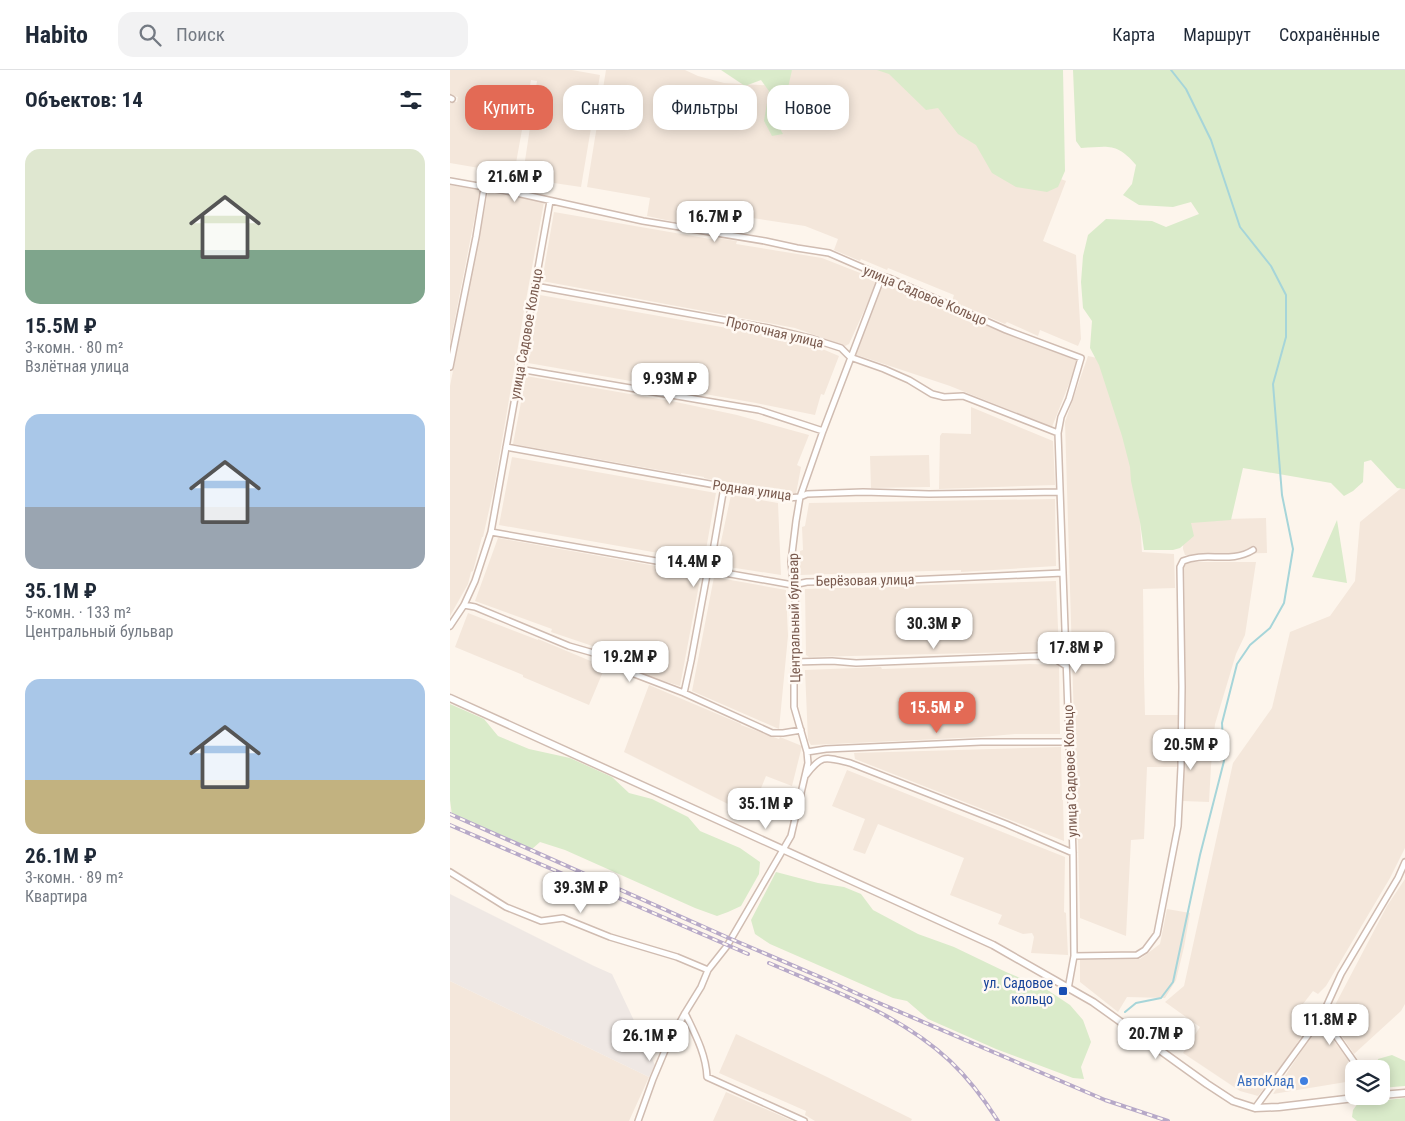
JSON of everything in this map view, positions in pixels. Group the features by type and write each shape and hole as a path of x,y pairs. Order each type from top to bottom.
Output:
{"street":[{"path":"450,181 550,201"},
{"path":"450,367 484,188"},
{"name":"улица Садовое Кольцо","path":"450,626 464,605 475,582 491,532 550,201 643,221 829,253 1006,330 1081,358 1069,399 1061,417 1058,433 1069,742 1074,956 1068,989"},
{"name":"Центральный бульвар","path":"638,1121 666,1048 702,987 708,970 727,946 791,836 808,763 807,752 794,707 796,618 791,562 800,497 850,357 882,276"},
{"name":"Проточная улица","path":"535,286 768,328 813,339 841,348 850,357 910,380 932,394 944,397 962,396 1058,433"},
{"path":"519,369 759,410 823,431"},
{"name":"Родная улица","path":"506,448 787,498 800,497 807,494 863,492 929,494 1059,492"},
{"path":"684,693 712,557 724,487"},
{"name":"Берёзовая улица","path":"491,532 793,585 807,582 1063,573"},
{"path":"1074,956 1137,955 1144,950 1157,934 1178,826 1182,687 1180,567 1183,561 1192,557 1232,557 1244,555 1253,550"},
{"path":"464,605 475,607 569,646 597,654 613,661 629,672 684,693 772,732 801,730"},
{"path":"794,662 832,661 856,663 1038,656 1055,659 1066,666"},
{"path":"450,698 993,945 1093,1002 1233,1101 1255,1108 1345,1099"},
{"path":"807,752 826,749 981,742 1069,742"},
{"path":"805,776 821,759 829,758 850,763 1006,824 1072,853"},
{"path":"1255,1108 1322,1016 1342,974 1398,878 1405,862"},
{"path":"450,872 506,907 541,921 564,918 610,937 677,957 708,970"},
{"path":"685,1013 698,1039 706,1064 707,1078 804,1121"},
{"path":"1322,1016 1353,1060"},
{"path":"1390,1094 1405,1093"}],"shaded area":[{"path":"450,70 572,70 600,75 598,85 563,85 563,130 591,130 581,187 540,181 541,177 523,174 530,130 553,130 553,85 536,85 537,81 531,80 530,85 465,85 465,130 522,130 514,174 450,163 450,101 457,102 458,97 450,95"},
{"path":"606,70 685,70 698,76 724,83 767,85 767,130 849,130 849,85 781,85 792,70 909,70 1014,161 1066,181 1043,241 1076,255 1081,339 1078,346 1040,330 1038,336 1007,322 1005,324 952,301 954,295 888,268 887,270 861,259 860,261 834,250 838,239 805,226 707,211 706,223 687,219 685,224 647,216 650,198 587,187 596,130 643,130 643,85 604,85"},
{"path":"450,185 480,190 450,344"},
{"path":"488,192 544,202 494,488 483,537 468,584 450,616 450,386"},
{"path":"554,212 716,240 717,238 737,241 736,244 822,258 878,280 849,344 845,346 795,328 542,281"},
{"path":"884,279 932,305 1078,361 1052,427 950,386 854,354"},
{"path":"540,295 790,339 839,356 824,395 821,394 815,415 528,363"},
{"path":"1088,356 1116,362 1140,521 1142,552 1174,554 1175,588 1143,589 1144,675 1145,715 1178,715 1177,767 1147,767 1144,839 1131,840 1126,936 1080,918 1078,840 1076,839 1065,422"},
{"path":"526,376 676,402 737,415 809,435 797,465 801,467 796,494 752,487 752,490 704,477 513,444"},
{"path":"971,407 1053,441 1055,485 939,489 940,436 942,433 971,434"},
{"path":"929,455 930,487 871,488 870,456"},
{"path":"512,457 716,493 704,561 499,525"},
{"path":"1405,485 1405,848 1390,878 1326,986 1318,994 1313,991 1303,1004 1315,1015 1290,1054 1258,1096 1240,1091 1183,1053 1200,1027 1165,1002 1184,986 1233,763 1272,708 1290,632 1330,616 1355,581 1360,522"},
{"path":"731,495 778,503 781,575 716,565"},
{"path":"1055,499 1056,566 961,572 961,570 800,575 800,551 803,550 802,527 805,526 809,503"},
{"path":"1266,518 1267,553 1185,555 1183,549 1184,520"},
{"path":"498,538 701,574 680,686 641,674 643,663 551,632 552,629 475,601"},
{"path":"1188,562 1256,562 1245,635 1236,654 1215,724 1209,802 1183,801 1186,724 1184,565"},
{"path":"714,577 786,590 788,636 779,729 692,691"},
{"path":"1056,581 1059,651 809,657 806,655 805,589"},
{"path":"468,613 605,667 589,705 455,647"},
{"path":"1030,664 1059,665 1060,734 1015,734 811,745 808,740 805,670"},
{"path":"649,685 741,725 802,746 792,786 766,776 750,815 624,752"},
{"path":"1061,747 1064,841 855,759 854,753"},
{"path":"847,770 1065,857 1064,912 1066,913 1068,955 1031,953 1034,937 1032,933 1023,934 998,924 1002,915 950,895 964,858 878,824 865,854 853,850 865,819 832,806"},
{"path":"1405,879 1405,1004 1401,1011 1354,1054 1335,1026 1333,1009 1387,906"},
{"path":"450,894 612,974 655,1065 649,1077 450,981"},
{"path":"1167,909 1190,913 1176,980 1165,998 1127,997 1118,1012 1080,982 1080,960 1140,959 1160,944"},
{"path":"450,981 649,1077 629,1121 450,1121"},
{"path":"1320,1023 1348,1059 1345,1060 1345,1082 1273,1094"},
{"path":"736,1034 912,1119 911,1121 815,1121 805,1115 806,1111 719,1073"},
{"path":"726,1092 793,1121 713,1121"}],"green space":[{"path":"721,70 792,70 789,85 767,85 767,88 761,80 744,85"},
{"path":"877,70 1063,70 1065,171 1058,187 1047,192 1016,187 992,173 976,145 958,134 938,108 926,110 889,74"},
{"path":"1073,70 1405,70 1405,489 1397,488 1371,460 1364,462 1363,482 1344,496 1331,483 1243,468 1231,520 1191,523 1194,536 1180,548 1173,550 1144,550 1130,467 1122,436 1099,365 1090,348 1092,321 1083,308 1081,282 1083,256 1088,235 1106,219 1152,221 1166,227 1199,214 1191,202 1173,207 1139,205 1123,195 1132,184 1136,165 1123,152 1105,147 1081,148 1076,141"},
{"path":"767,103 767,127 764,121"},
{"path":"769,130 781,130 783,134 772,136"},
{"path":"1337,520 1347,583 1312,577"},
{"path":"450,704 484,719 498,736 529,749 570,758 612,777 629,793 652,799 688,817 700,831 740,848 760,862 759,874 741,906 717,916 565,850 540,842 532,849 452,815 450,800"},
{"path":"776,872 818,883 844,887 861,894 873,910 918,934 954,947 1046,989 1070,1005 1083,1020 1091,1042 1081,1067 1084,1079 1073,1078 996,1049 928,1019 907,1001 893,998 770,944 755,934 751,920"},
{"path":"1392,1055 1405,1061 1405,1086 1390,1087 1390,1060 1378,1059"},
{"path":"1405,1098 1405,1121 1357,1121 1352,1117 1353,1110 1357,1105 1390,1105 1390,1100"}],"waterway":[{"path":"1125,1012 1136,1003 1161,998 1173,982 1200,855 1224,761 1222,723 1237,664 1250,645 1270,628 1284,603 1293,549 1282,495 1273,384 1286,337 1286,295 1271,266 1240,227 1211,140 1186,89 1171,70"}],"railway":[{"path":"450,814 731,939 1105,1100 1168,1121"},
{"path":"450,825 748,954"},
{"path":"769,963 864,1004 887,1016 930,1044 957,1068 976,1090 998,1121"}],"place":[{"name":"ул. Садовое кольцо","path":"1063,991"},
{"name":"АвтоКлад","path":"1304,1081"}]}
